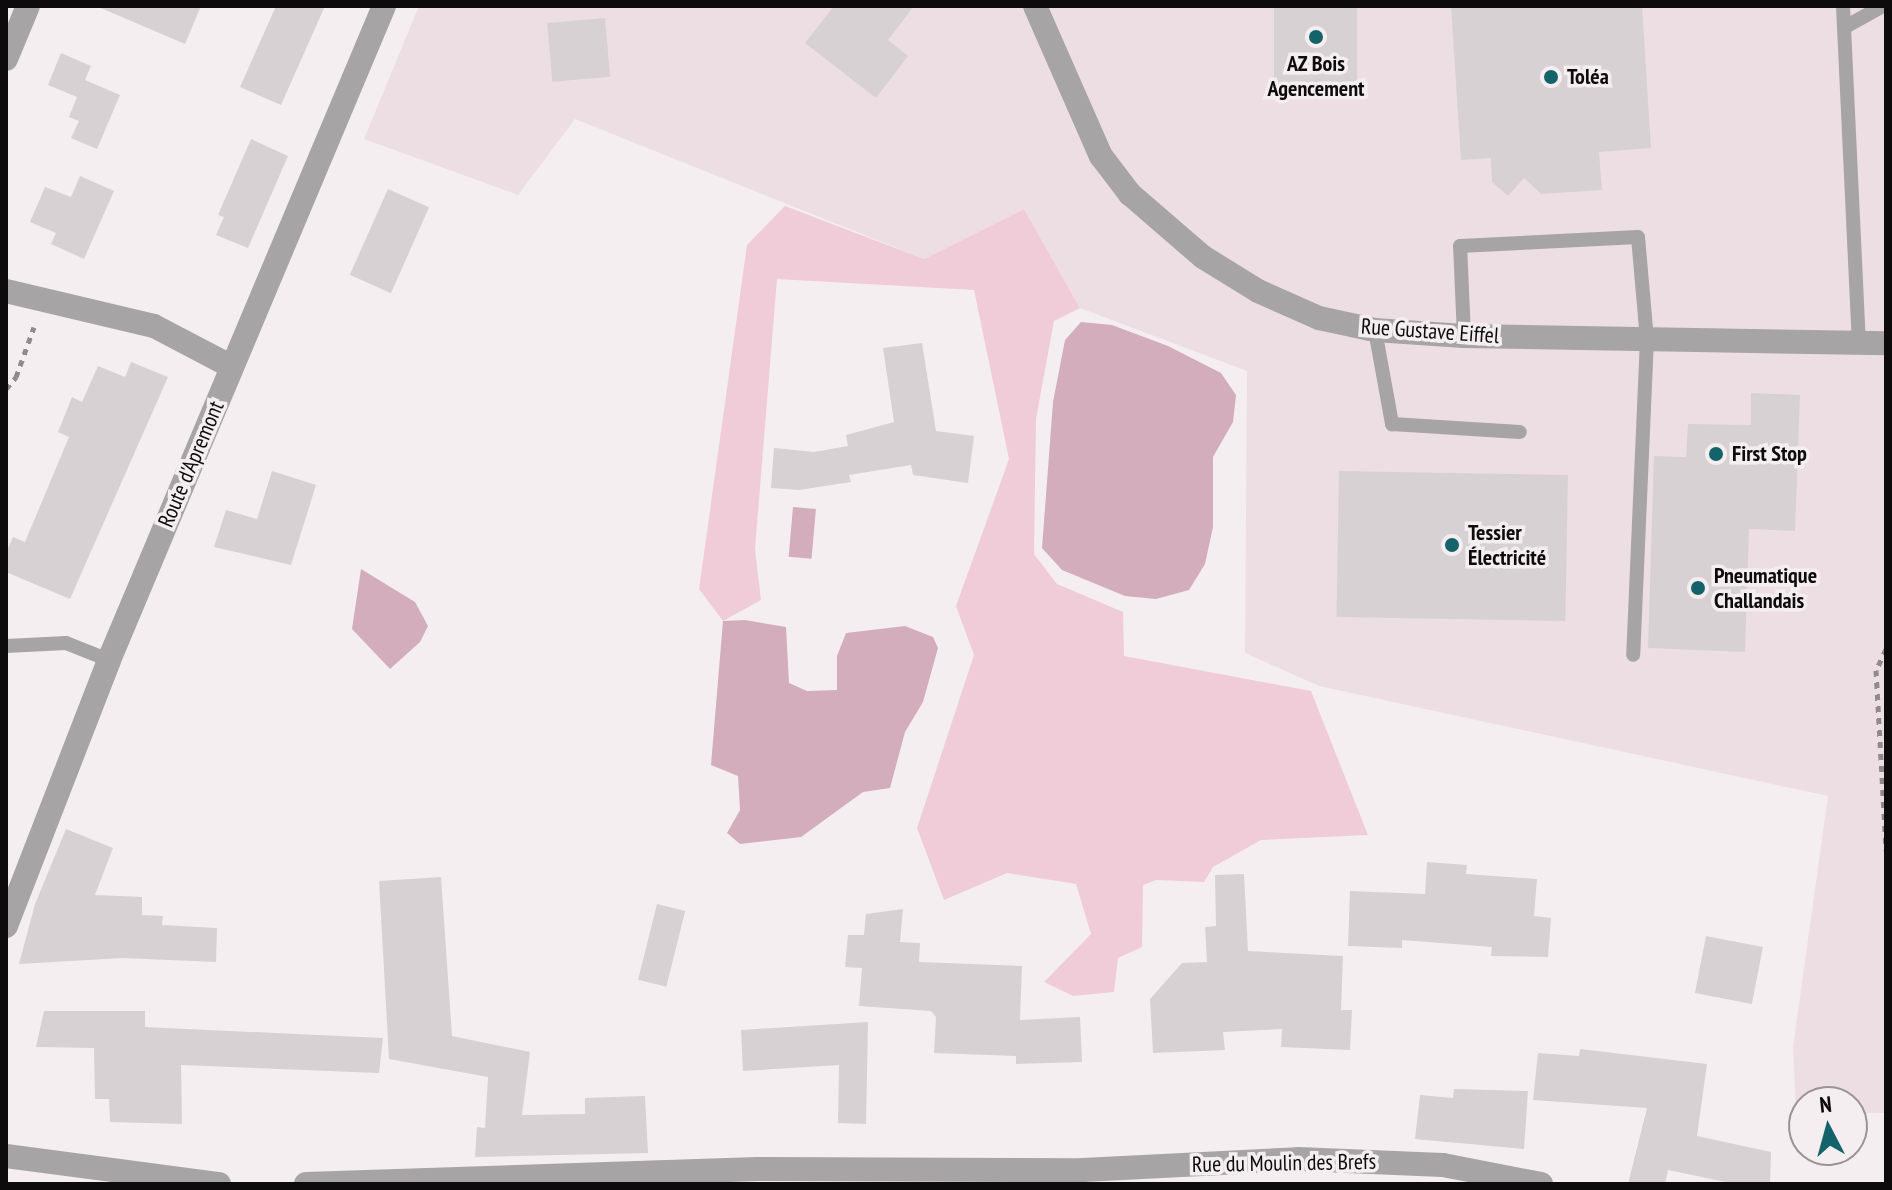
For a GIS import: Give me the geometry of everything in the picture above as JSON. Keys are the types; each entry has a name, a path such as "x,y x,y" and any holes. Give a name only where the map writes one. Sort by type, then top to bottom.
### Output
{"street":[{"path":"6,59 28,6"},
{"name":"Route d'Apremont","path":"6,926 109,660 384,6"},
{"name":"Rue Gustave Eiffel","path":"1035,6 1101,156 1130,194 1203,257 1258,291 1319,318 1375,330 1464,336 1886,343"},
{"path":"6,291 154,326 232,367"},
{"path":"6,1156 209,1184"},
{"name":"Rue du Moulin des Brefs","path":"306,1184 757,1176 1158,1175 1228,1160 1368,1160 1443,1165 1541,1184"}],"lane":[{"path":"1843,6 1859,343"},
{"path":"1845,27 1883,6"},
{"path":"1464,336 1460,246 1638,237 1647,339 1633,655"},
{"path":"1375,330 1392,424 1520,432"},
{"path":"6,646 66,643 109,660"}],"path":[{"path":"6,389 28,351 40,299"},
{"path":"1886,649 1876,670 1886,851"}],"shaded area":[{"path":"419,6 1886,6 1886,1113 1868,1113 1868,1086 1795,1086 1793,1047 1828,796 1319,686 1245,653 1247,371 1080,308 1024,209 924,259 575,119 518,195 364,139"},
{"path":"785,206 924,259 1024,209 1080,308 1054,321 1036,419 1034,554 1057,584 1123,612 1124,656 1311,691 1368,835 1261,840 1213,867 1204,882 1156,880 1143,885 1142,947 1118,958 1114,992 1073,996 1044,982 1091,934 1076,884 1007,873 944,900 917,828 974,655 956,606 1009,459 974,290 777,279 755,549 761,600 723,621 699,589 747,245"},
{"path":"1081,322 1112,325 1168,346 1221,373 1236,395 1233,422 1213,457 1213,527 1205,564 1189,590 1156,599 1125,596 1062,570 1042,548 1053,402 1065,340"},
{"path":"793,507 816,509 812,559 789,557"},
{"path":"361,569 415,602 428,626 420,642 390,669 352,629"},
{"path":"745,620 786,627 789,683 807,691 837,690 837,656 846,633 905,626 933,637 938,648 923,702 905,732 890,788 863,792 801,837 740,844 727,833 740,810 738,776 711,765 723,621"}],"building":[{"path":"96,6 201,6 185,44"},
{"path":"276,6 325,6 281,105 240,87"},
{"path":"834,6 914,6 888,40 908,56 876,98 805,43"},
{"name":"AZ Bois Agencement","path":"1274,6 1357,6 1357,96 1274,96"},
{"name":"Toléa","path":"1451,6 1642,6 1651,148 1599,152 1602,190 1541,194 1524,178 1508,196 1492,182 1491,158 1461,160"},
{"path":"605,18 610,77 552,82 547,23"},
{"path":"61,53 91,66 85,80 120,95 97,149 71,138 79,121 69,117 77,97 48,85"},
{"path":"251,139 288,156 248,248 216,235 224,217 218,215"},
{"path":"80,176 114,191 84,259 51,244 56,233 30,222 45,187 71,197"},
{"path":"388,189 429,207 391,293 350,275"},
{"path":"922,343 936,431 974,436 968,483 913,475 911,465 849,475 851,482 799,490 771,488 774,448 814,452 848,446 846,435 894,422 883,348"},
{"path":"131,362 168,377 70,599 6,572 6,553 13,537 25,542 69,437 58,432 72,397 82,402 98,366 125,377"},
{"name":"Pneumatique Challandais","path":"1751,393 1800,395 1795,531 1749,529 1745,652 1648,648 1654,456 1686,457 1688,424 1751,425"},
{"path":"272,471 316,485 291,565 214,547 226,510 257,519"},
{"name":"Tessier Électricité","path":"1339,471 1568,475 1565,621 1336,617"},
{"path":"66,829 113,848 95,895 142,897 142,915 163,916 162,925 217,928 216,962 122,958 19,964 35,904"},
{"path":"1427,862 1467,865 1466,874 1537,879 1534,916 1551,918 1548,957 1491,956 1492,947 1402,940 1402,948 1348,946 1350,891 1425,894"},
{"path":"1244,874 1248,951 1343,956 1341,1010 1352,1010 1350,1050 1281,1047 1282,1029 1223,1032 1225,1050 1153,1053 1150,999 1182,963 1207,962 1205,927 1216,926 1215,875"},
{"path":"441,877 452,1036 530,1052 522,1115 585,1114 585,1098 645,1096 648,1153 475,1157 477,1127 485,1128 488,1077 389,1059 379,881"},
{"path":"657,904 685,911 666,987 638,980"},
{"path":"903,909 900,942 920,943 919,962 1022,966 1020,1020 1080,1017 1082,1062 1016,1064 1016,1056 934,1053 936,1017 931,1011 859,1006 862,968 845,967 848,935 864,935 866,914"},
{"path":"1706,936 1763,947 1752,1004 1695,993"},
{"path":"44,1011 145,1011 145,1027 383,1038 379,1073 181,1065 182,1124 110,1122 109,1099 95,1099 94,1048 36,1047"},
{"path":"868,1022 866,1124 838,1123 839,1065 743,1071 741,1030"},
{"path":"1580,1049 1707,1064 1697,1136 1771,1152 1770,1184 1735,1184 1668,1170 1665,1184 1628,1184 1647,1108 1533,1100 1538,1053 1579,1056"},
{"path":"1454,1089 1528,1091 1524,1149 1415,1139 1420,1095 1453,1098"}],"place":[{"name":"AZ Bois Agencement","path":"1316,37"},
{"name":"Toléa","path":"1551,77"},
{"name":"First Stop","path":"1716,454"},
{"name":"Tessier Électricité","path":"1452,545"},
{"name":"Pneumatique Challandais","path":"1698,588"}]}
